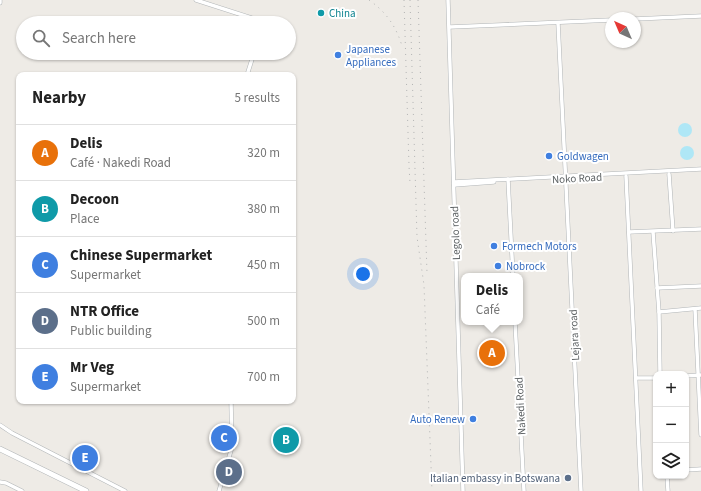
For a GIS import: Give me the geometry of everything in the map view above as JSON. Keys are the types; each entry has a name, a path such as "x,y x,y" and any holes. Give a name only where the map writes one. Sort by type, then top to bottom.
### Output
{"main road":[{"path":"0,449 86,491"},
{"path":"65,480 91,491"}],"street":[{"path":"196,0 245,16"},
{"name":"Legolo road","path":"448,0 463,491"},
{"path":"641,19 701,16"},
{"path":"450,27 605,20"},
{"name":"Lejara road","path":"558,23 581,491"},
{"path":"248,72 252,60"},
{"path":"566,178 701,171"},
{"name":"Noko Road","path":"454,183 669,174 701,171"},
{"path":"669,174 673,231"},
{"path":"626,176 641,491"},
{"path":"508,180 513,273"},
{"path":"629,232 701,230"},
{"path":"653,232 659,312 660,371"},
{"path":"657,288 701,286"},
{"path":"659,312 701,308"},
{"path":"695,309 700,375 701,435"},
{"name":"Nakedi Road","path":"516,325 524,491"},
{"path":"689,376 700,375"},
{"path":"636,378 653,378"},
{"path":"219,491 232,447 231,404"},
{"path":"0,425 12,433 125,491"},
{"path":"689,470 701,469"},
{"path":"667,479 668,491"},
{"path":"0,482 6,483 22,491"}],"water":[{"path":"682,123 688,123 692,127 692,133 688,137 682,137 678,133 678,127"},
{"path":"684,146 690,146 694,150 694,156 690,160 684,160 680,156 680,150"}],"railway":[{"path":"369,0 390,20 397,32 402,46"},
{"path":"404,0 410,183"},
{"path":"410,0 417,237 424,285 432,491"},
{"path":"418,0 427,273"}],"place":[{"name":"China","path":"321,13"},
{"name":"Japanese Appliances","path":"338,55"},
{"name":"Goldwagen","path":"549,156"},
{"name":"Formech Motors","path":"494,246"},
{"name":"Nobrock","path":"498,266"},
{"name":"Delis","path":"492,353"},
{"name":"Auto Renew","path":"473,419"},
{"name":"Chinese Supermarket","path":"224,438"},
{"name":"Decoon","path":"286,440"},
{"name":"Mr Veg","path":"85,458"},
{"name":"NTR Office","path":"229,472"},
{"name":"Italian embassy in Botswana","path":"568,478"}]}
